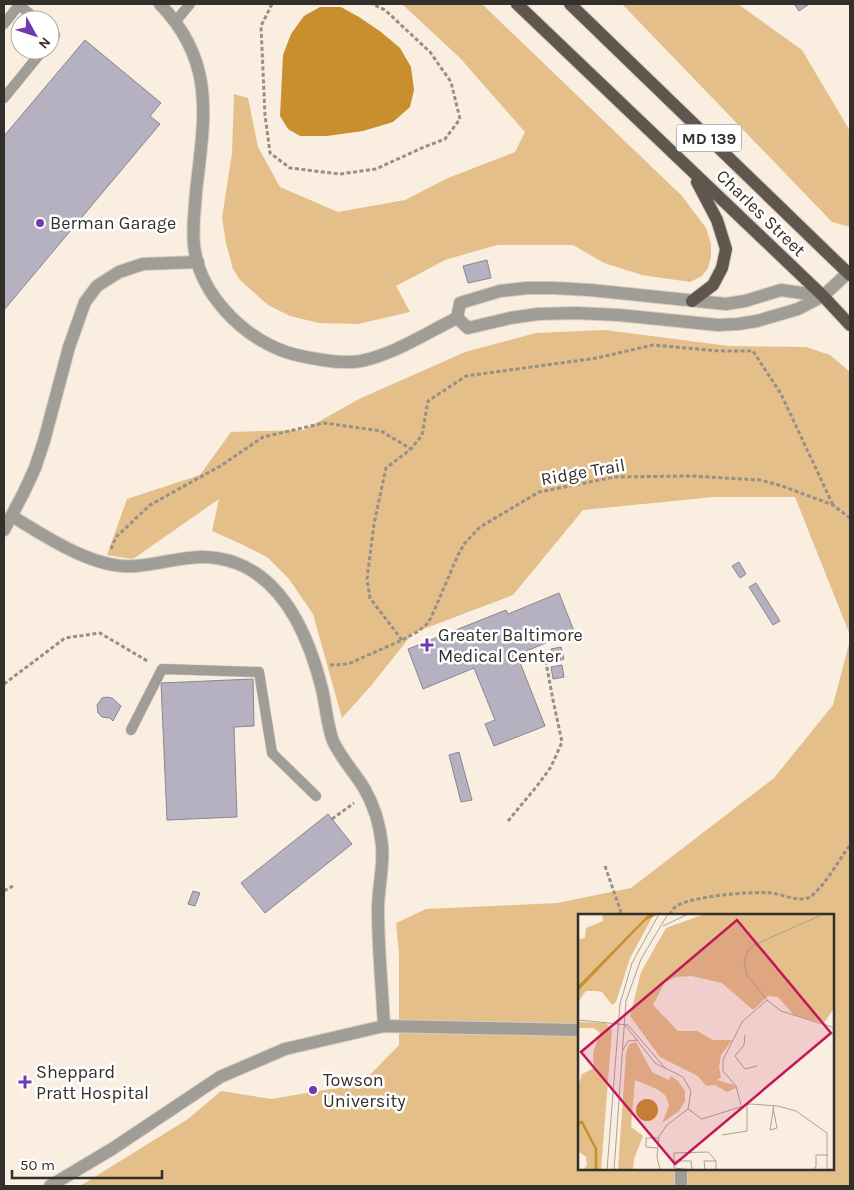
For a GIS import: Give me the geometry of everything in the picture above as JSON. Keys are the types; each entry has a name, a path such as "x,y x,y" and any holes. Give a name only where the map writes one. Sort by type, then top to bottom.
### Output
{"main road":[{"name":"Charles Street","path":"517,4 823,296 850,325"},
{"name":"Charles Street","path":"570,4 850,273"},
{"path":"692,171 718,220 726,249 722,268 713,284 692,301"}],"street":[{"path":"160,4 183,34 198,68 204,110 194,213 194,242 198,262 208,287 222,307 236,321 267,343 306,358 333,362 359,361 380,356 457,318"},
{"path":"4,530 35,468 69,347 85,302 97,286 119,272 143,264 198,262"},
{"path":"457,318 468,328 510,318 538,314 575,313 620,315 718,325 738,324 757,321 798,309 823,296 850,273"},
{"path":"457,318 460,303 500,291 527,288 590,290 726,304 745,301 781,290 823,296"},
{"path":"12,516 68,548 120,566 136,566 194,556 235,562 252,571 271,585 286,604 308,647 321,687 332,738 337,749 364,788 380,832 382,861 378,908 384,1026"},
{"path":"50,1186 112,1149 220,1077 285,1049 384,1026 578,1031"},
{"path":"681,1170 681,1186"}],"lane":[{"path":"4,24 18,4"},
{"path":"175,22 190,4"},
{"path":"4,98 35,60"},
{"path":"131,730 162,669 259,672 272,753 316,796"}],"path":[{"path":"272,4 261,26 265,115 270,152 290,168 340,174 376,169 445,139 460,119 451,82 430,52 385,10 372,4"},
{"path":"402,640 370,598 366,579 374,524 386,468 411,449 422,436 428,401 466,376 597,358 653,345 719,351 753,351 781,394 833,505"},
{"path":"105,562 116,536 150,506 222,465 263,437 324,423 381,431 411,449"},
{"name":"Ridge Trail","path":"329,665 348,664 402,640 426,625 464,544 480,527 539,492 615,477 692,476 760,480 833,505 850,518"},
{"path":"4,684 65,638 100,633 162,669"},
{"path":"508,821 551,767 562,742 545,657"},
{"path":"332,820 356,801"},
{"path":"671,914 674,908 681,904 741,892 769,892 798,900 806,899 820,889 850,845"},
{"path":"605,866 622,914"},
{"path":"4,891 13,886"}],"shaded area":[{"path":"402,4 482,4 682,196 706,228 711,244 711,257 708,268 702,276 690,282 642,275 604,263 573,245 497,245 445,260 396,286 410,312 358,324 319,323 290,316 268,305 240,280 233,269 222,218 232,153 234,94 248,98 258,147 280,187 338,212 405,200 448,178 515,152 525,132 460,58"},
{"path":"622,4 738,4 802,50 850,131 850,227 832,222"},
{"path":"320,7 341,7 381,32 400,48 411,67 414,90 410,107 393,122 363,131 327,136 300,136 288,129 280,116 283,55 291,34 304,16"},
{"path":"605,330 729,346 806,347 830,355 850,372 850,635 795,497 714,497 583,510 513,595 413,633 370,687 342,718 313,614 289,579 267,557 212,531 219,499 133,559 107,555 127,499 200,475 231,432 304,430 359,399 465,352 536,333"},
{"path":"850,640 850,1186 80,1186 188,1119 221,1091 271,1099 361,1084 399,1045 399,954 396,923 426,909 557,903 631,888 774,778 833,705"}],"building":[{"path":"794,4 809,4 799,11"},
{"name":"Berman Garage","path":"85,40 161,103 150,116 160,124 4,310 4,136"},
{"path":"487,260 491,278 468,283 463,266"},
{"path":"739,562 746,574 740,578 732,566"},
{"path":"756,583 780,621 773,625 749,587"},
{"path":"559,593 574,631 517,655 545,726 494,746 485,724 495,720 474,668 423,689 408,649 506,610 508,614"},
{"path":"561,647 564,659 554,662 551,649"},
{"path":"562,665 564,677 553,679 551,667"},
{"path":"253,679 254,726 234,727 237,817 167,820 161,683"},
{"path":"102,698 112,698 121,706 113,721 110,718 102,717 98,713 97,705"},
{"path":"459,752 472,800 461,802 449,755"},
{"path":"328,814 352,844 265,913 241,883"},
{"path":"193,891 200,893 195,906 188,904"}],"place":[{"name":"Berman Garage","path":"40,223"},
{"name":"Greater Baltimore Medical Center","path":"427,645"},
{"name":"Sheppard Pratt Hospital","path":"25,1082"},
{"name":"Towson University","path":"313,1090"}]}
